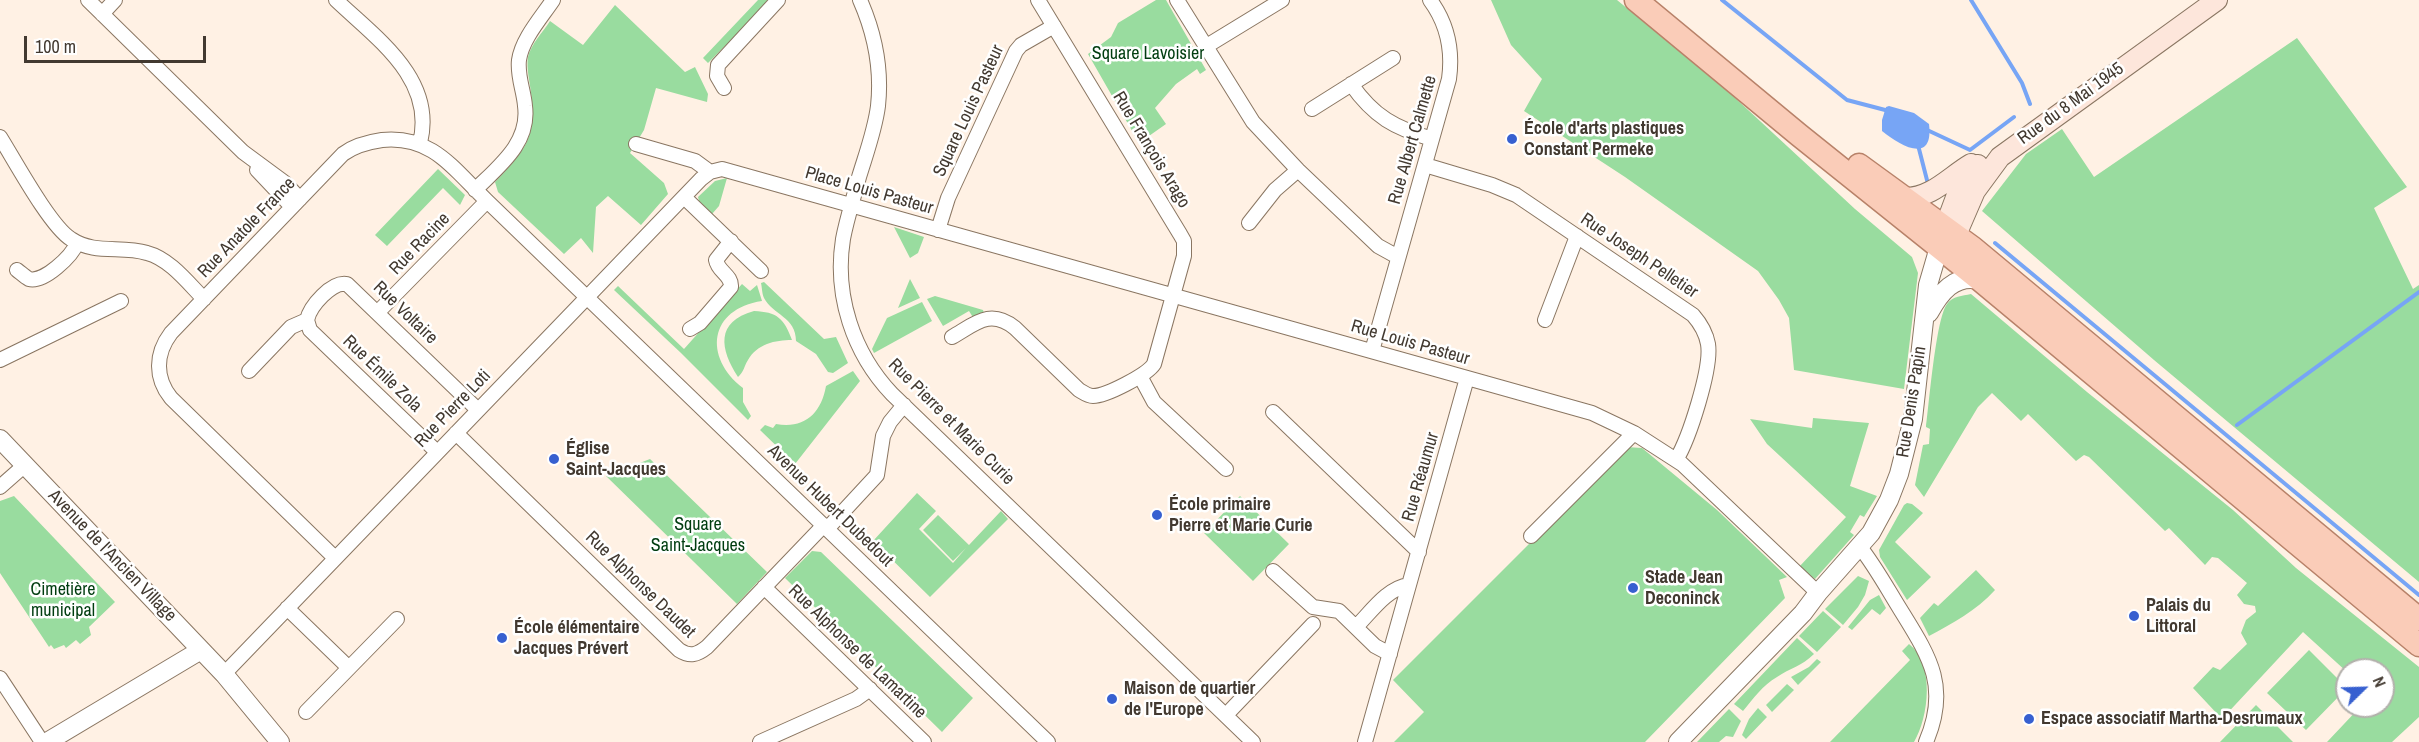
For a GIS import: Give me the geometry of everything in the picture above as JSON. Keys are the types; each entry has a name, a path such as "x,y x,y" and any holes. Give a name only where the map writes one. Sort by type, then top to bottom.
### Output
{"main road":[{"path":"1636,0 1911,224 1947,241 2419,619"},
{"path":"1653,0 1794,117 1905,198 1947,241 1980,280 2419,645"},
{"name":"Rue du 8 Mai 1945","path":"1905,198 1915,198 1931,192 1992,152 2203,0"},
{"name":"Rue du 8 Mai 1945","path":"1947,241 1975,191 2000,157 2217,0"},
{"name":"Rue du 8 Mai 1945","path":"1947,241 1955,200 1966,180 1992,152"}],"street":[{"path":"88,0 243,152 285,183 296,203"},
{"path":"102,14 115,0"},
{"path":"336,0 401,62 412,78 420,97 423,116 420,143 435,152 587,297"},
{"path":"475,190 514,150 522,137 526,114 519,60 524,45 553,0"},
{"path":"724,88 717,76 718,65 778,0"},
{"name":"Rue Pierre et Marie Curie","path":"860,0 874,42 879,89 874,125 852,204 842,255 843,296 847,315 866,361 882,383 904,405 1253,742"},
{"name":"Rue François Arago","path":"1038,0 1181,236 1184,256 1156,361 1152,368 1140,376"},
{"path":"1177,0 1248,116 1298,170 1378,246 1398,257"},
{"path":"1205,46 1282,0"},
{"name":"Rue Albert Calmette","path":"1372,351 1448,85 1451,63 1446,29 1430,0"},
{"name":"Square Louis Pasteur","path":"938,230 951,192 1016,51 1021,45 1054,26"},
{"path":"1312,109 1393,58"},
{"path":"1351,84 1366,105 1388,122 1406,131 1432,139"},
{"path":"0,137 55,224 68,237 77,243 96,249 131,250 154,255 174,269 204,298"},
{"name":"Rue Anatole France","path":"335,558 175,402 162,383 158,366 165,343 204,298 334,163 352,148 370,142 391,140 420,143"},
{"path":"636,144 699,162 710,172"},
{"name":"Rue Joseph Pelletier","path":"1425,165 1492,185 1516,195 1689,311 1705,334 1709,350 1707,369 1685,444 1676,460"},
{"name":"Place Louis Pasteur","path":"710,172 727,169 938,230"},
{"path":"1249,223 1275,190 1298,170"},
{"name":"Rue Pierre Loti","path":"224,674 710,172"},
{"path":"684,197 761,271"},
{"name":"Rue Racine","path":"378,312 487,201"},
{"path":"1911,224 1923,244 1930,275"},
{"name":"Rue Louis Pasteur","path":"938,230 1592,413 1634,433 1676,460 1818,593"},
{"path":"1545,320 1577,236"},
{"path":"690,329 700,322 731,287 730,280 718,268 716,260 730,241"},
{"name":"Rue Denis Papin","path":"1678,742 1799,617 1860,547 1876,525 1889,500 1905,456 1913,419 1930,275 1947,241"},
{"name":"Rue Denis Papin","path":"1925,323 1947,241"},
{"path":"17,270 31,279 41,276 68,259 77,243"},
{"name":"Rue Denis Papin","path":"1925,323 1945,288 1964,279 1980,280"},
{"name":"Rue Voltaire","path":"307,320 311,310 332,287 340,283 350,285 478,410"},
{"name":"Avenue Hubert Dubedout","path":"587,297 1048,742"},
{"path":"0,360 121,301"},
{"path":"952,337 986,319 1004,320 1076,388 1092,396 1104,394 1140,376 1154,402 1226,469"},
{"path":"249,372 291,327 307,320"},
{"name":"Rue Émile Zola","path":"307,320 310,330 437,452"},
{"name":"Rue Réaumur","path":"1365,742 1467,378"},
{"name":"Rue Alphonse Daudet","path":"456,433 679,650 687,655 695,655 707,647 877,475 883,436 890,422 904,405"},
{"path":"1273,412 1419,552"},
{"path":"1531,537 1634,433"},
{"name":"Avenue de l'Ancien Village","path":"0,439 224,674 280,742"},
{"path":"0,487 25,465"},
{"path":"1860,547 1916,634 1933,666 1937,684 1937,704 1926,742"},
{"path":"1273,571 1313,607 1339,611 1375,646 1390,654"},
{"path":"1356,627 1390,592 1398,587 1409,585"},
{"name":"Rue Alphonse de Lamartine","path":"764,587 924,742"},
{"name":"Rue Denis Papin","path":"1665,742 1792,610 1818,593"},
{"path":"286,608 349,668"},
{"path":"306,712 397,619"},
{"path":"1226,716 1313,624"},
{"path":"0,678 44,742 201,650"},
{"path":"760,742 856,699 870,690"}],"green space":[{"path":"758,0 771,0 708,63 703,58"},
{"name":"Square Lavoisier","path":"1156,0 1166,0 1206,70 1200,74 1197,69 1176,84 1155,108 1166,124 1139,143 1088,54 1111,37 1118,23"},
{"path":"1491,0 1617,0 1733,96 1855,209 1912,257 1918,273 1904,389 1794,370 1789,318 1758,271 1625,177 1524,111 1542,79 1511,45"},
{"path":"615,5 685,72 695,67 708,94 707,102 656,88 644,130 630,153 664,183 668,194 641,225 608,196 596,207 593,253 581,238 564,254 498,192 495,182 521,153 530,133 533,108 528,61 538,38 550,21 583,45"},
{"path":"2297,38 2407,187 2374,208 2413,289 2419,285 2419,582 2154,360 1982,211 2026,154 2062,129 2094,177"},
{"path":"438,169 465,195 460,205 443,188 387,246 375,235"},
{"path":"727,178 719,206 712,214 698,197 715,181"},
{"path":"894,227 924,237 918,253 910,258"},
{"path":"910,279 920,298 898,308"},
{"path":"764,282 824,339 836,337 848,363 833,373 828,372 816,354 796,341 795,333 788,321 768,304 762,293 761,283"},
{"path":"742,284 750,291 757,285 762,301 744,306 731,314 722,324 717,349 730,376 743,388 743,402 751,416 748,420 614,290 618,286 684,349"},
{"path":"1971,294 2087,392 2233,510 2296,568 2419,667 2419,717 2392,742 2327,742 2350,718 2395,718 2395,658 2335,658 2335,661 2303,632 2222,719 2193,688 2213,667 2220,670 2247,644 2241,633 2246,620 2256,612 2255,606 2244,604 2237,595 2247,583 2218,558 2212,557 2205,565 2169,528 2165,531 2089,457 2084,455 2076,461 2028,414 2021,421 1992,393 1978,407 1924,497 1915,485 1923,445 1929,444 1930,429 1926,427 1940,326 1947,304 1958,297"},
{"path":"935,296 983,310 984,313 974,319 969,311 943,326 927,299"},
{"path":"922,302 932,321 874,353 872,349 887,318"},
{"path":"754,311 769,313 783,321 792,340 773,342 756,350 738,377 727,356 725,338 727,329 741,316"},
{"path":"853,371 860,381 795,464 760,430 765,425 773,428 776,424 803,422 815,412 824,396 826,386"},
{"path":"1813,418 1869,423 1850,486 1877,496 1864,517 1860,515 1850,532 1854,535 1815,579 1799,567 1846,517 1767,444 1750,419 1812,428"},
{"name":"Stade Jean Deconinck","path":"1626,447 1642,448 1717,510 1787,577 1779,580 1785,598 1645,742 1394,742 1424,712 1393,680"},
{"name":"Square Saint-Jacques","path":"650,459 767,572 737,604 606,476"},
{"path":"917,493 936,511 919,529 953,563 966,548 953,561 923,530 938,515 969,545 1001,511 1008,519 930,597 873,541"},
{"name":"Cimetière municipal","path":"14,496 115,602 89,627 91,635 80,644 76,640 66,648 64,645 54,649 51,645 49,647 0,573 0,501"},
{"path":"1240,496 1289,544 1253,581 1204,533"},
{"path":"1907,503 1912,504 1923,513 1895,542 1931,577 1907,600 1880,557 1879,550"},
{"path":"812,551 821,552 973,698 942,732 785,578"},
{"path":"1976,570 1995,590 1972,610 1929,636 1920,618 1934,603 1938,606"},
{"path":"1858,576 1869,581 1865,595 1843,625 1825,609"},
{"path":"1879,595 1886,608 1880,615 1872,609 1852,630 1848,627 1870,600"},
{"path":"1823,611 1841,627 1817,652 1799,636"},
{"path":"1797,638 1814,654 1767,684 1743,711 1734,704"},
{"path":"1909,644 1923,664 1927,691 1923,719 1914,742 1830,742 1910,660 1902,651"},
{"path":"2309,650 2335,676 2335,700 2306,730 2267,693"},
{"path":"1817,659 1821,662 1798,685 1791,677 1809,667"},
{"path":"1787,684 1794,690 1772,712 1766,705"},
{"path":"2256,705 2293,742 2220,742"},
{"path":"1758,708 1767,717 1746,739 1742,735 1749,719"},
{"path":"1729,709 1741,721 1733,737 1726,736 1719,742 1697,742"}],"water":[{"path":"1886,107 1914,113 1929,124 1929,137 1926,145 1914,149 1897,142 1882,131 1882,120"}],"waterway":[{"path":"1722,0 1847,100 1889,111"},
{"path":"1971,0 2022,83 2030,104"},
{"path":"1925,129 1970,150 2014,117"},
{"path":"1918,145 1928,184"},
{"path":"1995,243 2419,595"},
{"path":"2237,425 2419,292"}],"place":[{"name":"École d'arts plastiques Constant Permeke","path":"1512,139"},
{"name":"Église Saint-Jacques","path":"554,459"},
{"name":"École primaire Pierre et Marie Curie","path":"1157,515"},
{"name":"Stade Jean Deconinck","path":"1633,588"},
{"name":"Palais du Littoral","path":"2134,616"},
{"name":"École élémentaire Jacques Prévert","path":"502,638"},
{"name":"Maison de quartier de l'Europe","path":"1112,699"},
{"name":"Espace associatif Martha-Desrumaux","path":"2029,719"}]}
